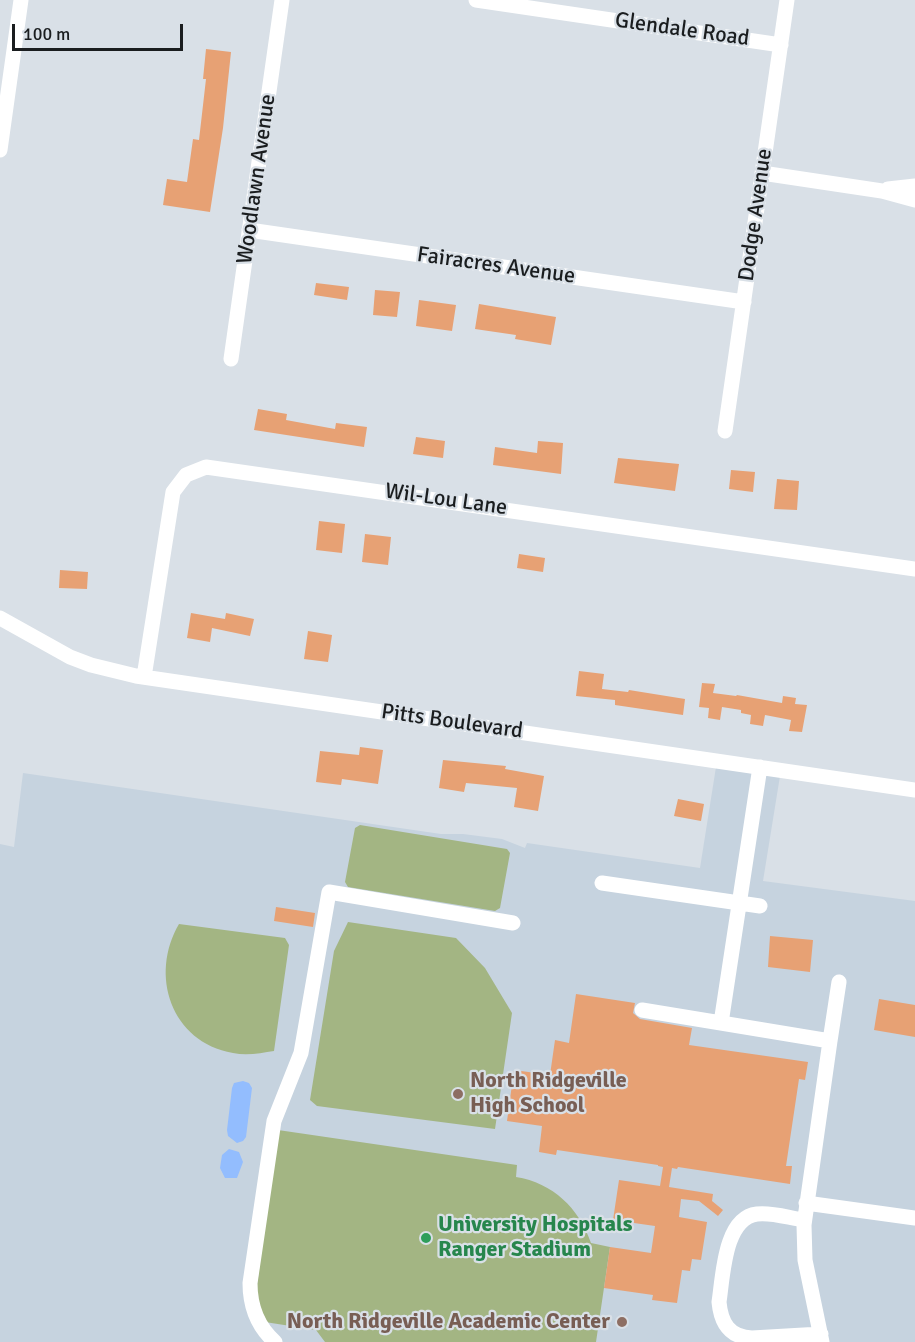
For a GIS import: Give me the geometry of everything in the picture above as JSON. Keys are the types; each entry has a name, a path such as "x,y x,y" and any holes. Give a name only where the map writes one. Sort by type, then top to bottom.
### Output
{"street":[{"path":"0,150 21,0"},
{"name":"Woodlawn Avenue","path":"231,359 282,0"},
{"name":"Glendale Road","path":"476,0 781,45"},
{"name":"Dodge Avenue","path":"725,431 787,0"},
{"path":"762,173 882,191 915,200"},
{"path":"873,190 915,186"},
{"name":"Fairacres Avenue","path":"249,230 744,302"},
{"name":"Wil-Lou Lane","path":"144,677 173,492 186,475 206,467 915,569"},
{"name":"Pitts Boulevard","path":"0,618 70,657 113,671 144,677 915,790"},
{"path":"721,1023 760,767"},
{"path":"602,884 760,906"},
{"path":"275,1342 257,1320 252,1306 250,1283 274,1121 301,1053 329,892 513,923"},
{"path":"804,1220 757,1214 738,1223 730,1240 719,1302 721,1317 732,1333 752,1338 821,1338 805,1260 804,1220 839,982"},
{"path":"642,1010 830,1041"},
{"path":"806,1203 915,1218"}],"shaded area":[{"name":"North Ridgeville High School","path":"716,767 780,776 763,881 915,901 915,1342 0,1342 0,844 14,847 23,773 441,834 502,839 525,848 527,843 700,868"}],"green space":[{"path":"360,825 507,849 510,853 500,908 495,911 348,887 345,882 355,828"},
{"path":"348,922 456,938 485,968 512,1013 495,1129 317,1106 310,1100 334,951"},
{"path":"179,924 285,938 289,945 274,1051 254,1054 233,1053 212,1046 194,1035 181,1021 172,1004 167,984 166,964 170,944"},
{"name":"University Hospitals Ranger Stadium","path":"278,1130 517,1165 516,1177 553,1191 572,1208 586,1230 591,1243 610,1247 596,1342 325,1342 316,1330 265,1322 256,1292"}],"water":[{"path":"243,1081 249,1083 252,1088 246,1137 237,1143 228,1136 227,1130 232,1088 234,1083"},
{"path":"229,1149 239,1152 243,1162 237,1178 225,1178 220,1168 222,1155"}],"building":[{"path":"206,49 231,52 223,128 210,212 163,205 167,179 187,182 193,139 199,140 206,79 203,79"},
{"path":"316,283 349,287 347,300 314,295"},
{"path":"375,290 400,292 397,317 373,315"},
{"path":"419,300 456,305 452,331 416,326"},
{"path":"479,304 556,317 551,345 515,339 516,335 475,329"},
{"path":"258,409 287,414 286,420 335,429 336,423 367,427 364,447 254,430"},
{"path":"416,437 445,441 443,458 413,454"},
{"path":"538,441 563,443 561,474 493,465 495,447 537,453"},
{"path":"618,458 679,464 675,491 614,483"},
{"path":"731,470 755,472 753,492 729,489"},
{"path":"777,479 799,481 797,510 774,509"},
{"path":"319,521 345,524 342,553 316,550"},
{"path":"365,534 391,537 388,565 362,562"},
{"path":"519,554 545,558 543,572 517,568"},
{"path":"60,570 88,572 87,589 59,588"},
{"path":"191,613 225,619 226,613 254,619 250,636 212,628 210,642 187,638"},
{"path":"308,631 332,635 328,662 304,659"},
{"path":"579,671 604,674 602,689 628,692 629,690 685,699 683,715 615,705 615,700 576,696"},
{"path":"702,683 715,684 713,693 782,703 783,696 796,698 795,704 807,705 802,732 789,731 791,720 765,715 763,726 750,724 751,715 741,713 741,710 722,707 720,720 708,718 709,708 699,707"},
{"path":"360,747 383,750 378,784 342,779 341,785 316,782 320,751 359,755"},
{"path":"443,760 506,766 505,769 544,776 538,811 514,807 517,788 466,783 464,792 439,788"},
{"path":"678,799 704,804 701,821 674,816"},
{"path":"276,907 315,913 313,927 274,921"},
{"path":"770,936 813,940 810,972 768,967"},
{"path":"576,994 635,1003 633,1013 640,1019 692,1028 689,1045 808,1062 805,1080 799,1079 786,1166 792,1166 790,1184 672,1168 669,1187 713,1194 712,1201 723,1210 718,1216 699,1201 681,1199 679,1217 707,1222 701,1260 692,1259 690,1271 682,1270 677,1303 652,1300 653,1295 604,1288 610,1247 651,1253 655,1226 613,1220 619,1180 660,1186 663,1167 557,1150 556,1155 539,1152 542,1126 507,1121 514,1070 550,1075 555,1040 569,1043"},
{"path":"879,999 915,1005 915,1037 874,1030"}],"place":[{"name":"North Ridgeville High School","path":"458,1094"},
{"name":"University Hospitals Ranger Stadium","path":"426,1238"},
{"name":"North Ridgeville Academic Center","path":"622,1322"}]}
